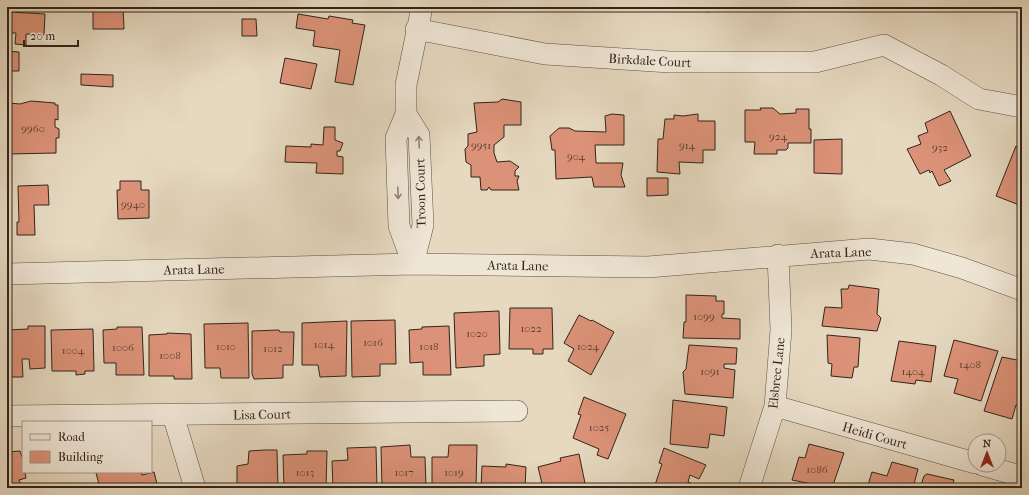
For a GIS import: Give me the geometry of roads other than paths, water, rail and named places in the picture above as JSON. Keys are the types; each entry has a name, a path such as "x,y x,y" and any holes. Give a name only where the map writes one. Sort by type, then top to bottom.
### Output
{"street":[{"name":"Troon Court","path":"413,264 399,226 396,138 406,114 406,85 416,29 422,7"},
{"name":"Birkdale Court","path":"416,29 545,54 670,62 815,62 884,45 941,75 979,99 1022,107"},
{"name":"Arata Lane","path":"7,274 413,264 648,267 778,255 869,249 913,254 962,268 1022,290"},
{"name":"Elsbree Lane","path":"748,488 775,406 781,330 778,255"},
{"name":"Heidi Court","path":"775,406 967,461"},
{"name":"Lisa Court","path":"7,416 517,411"},
{"path":"173,415 195,488"},
{"path":"1007,472 1020,476"}]}
